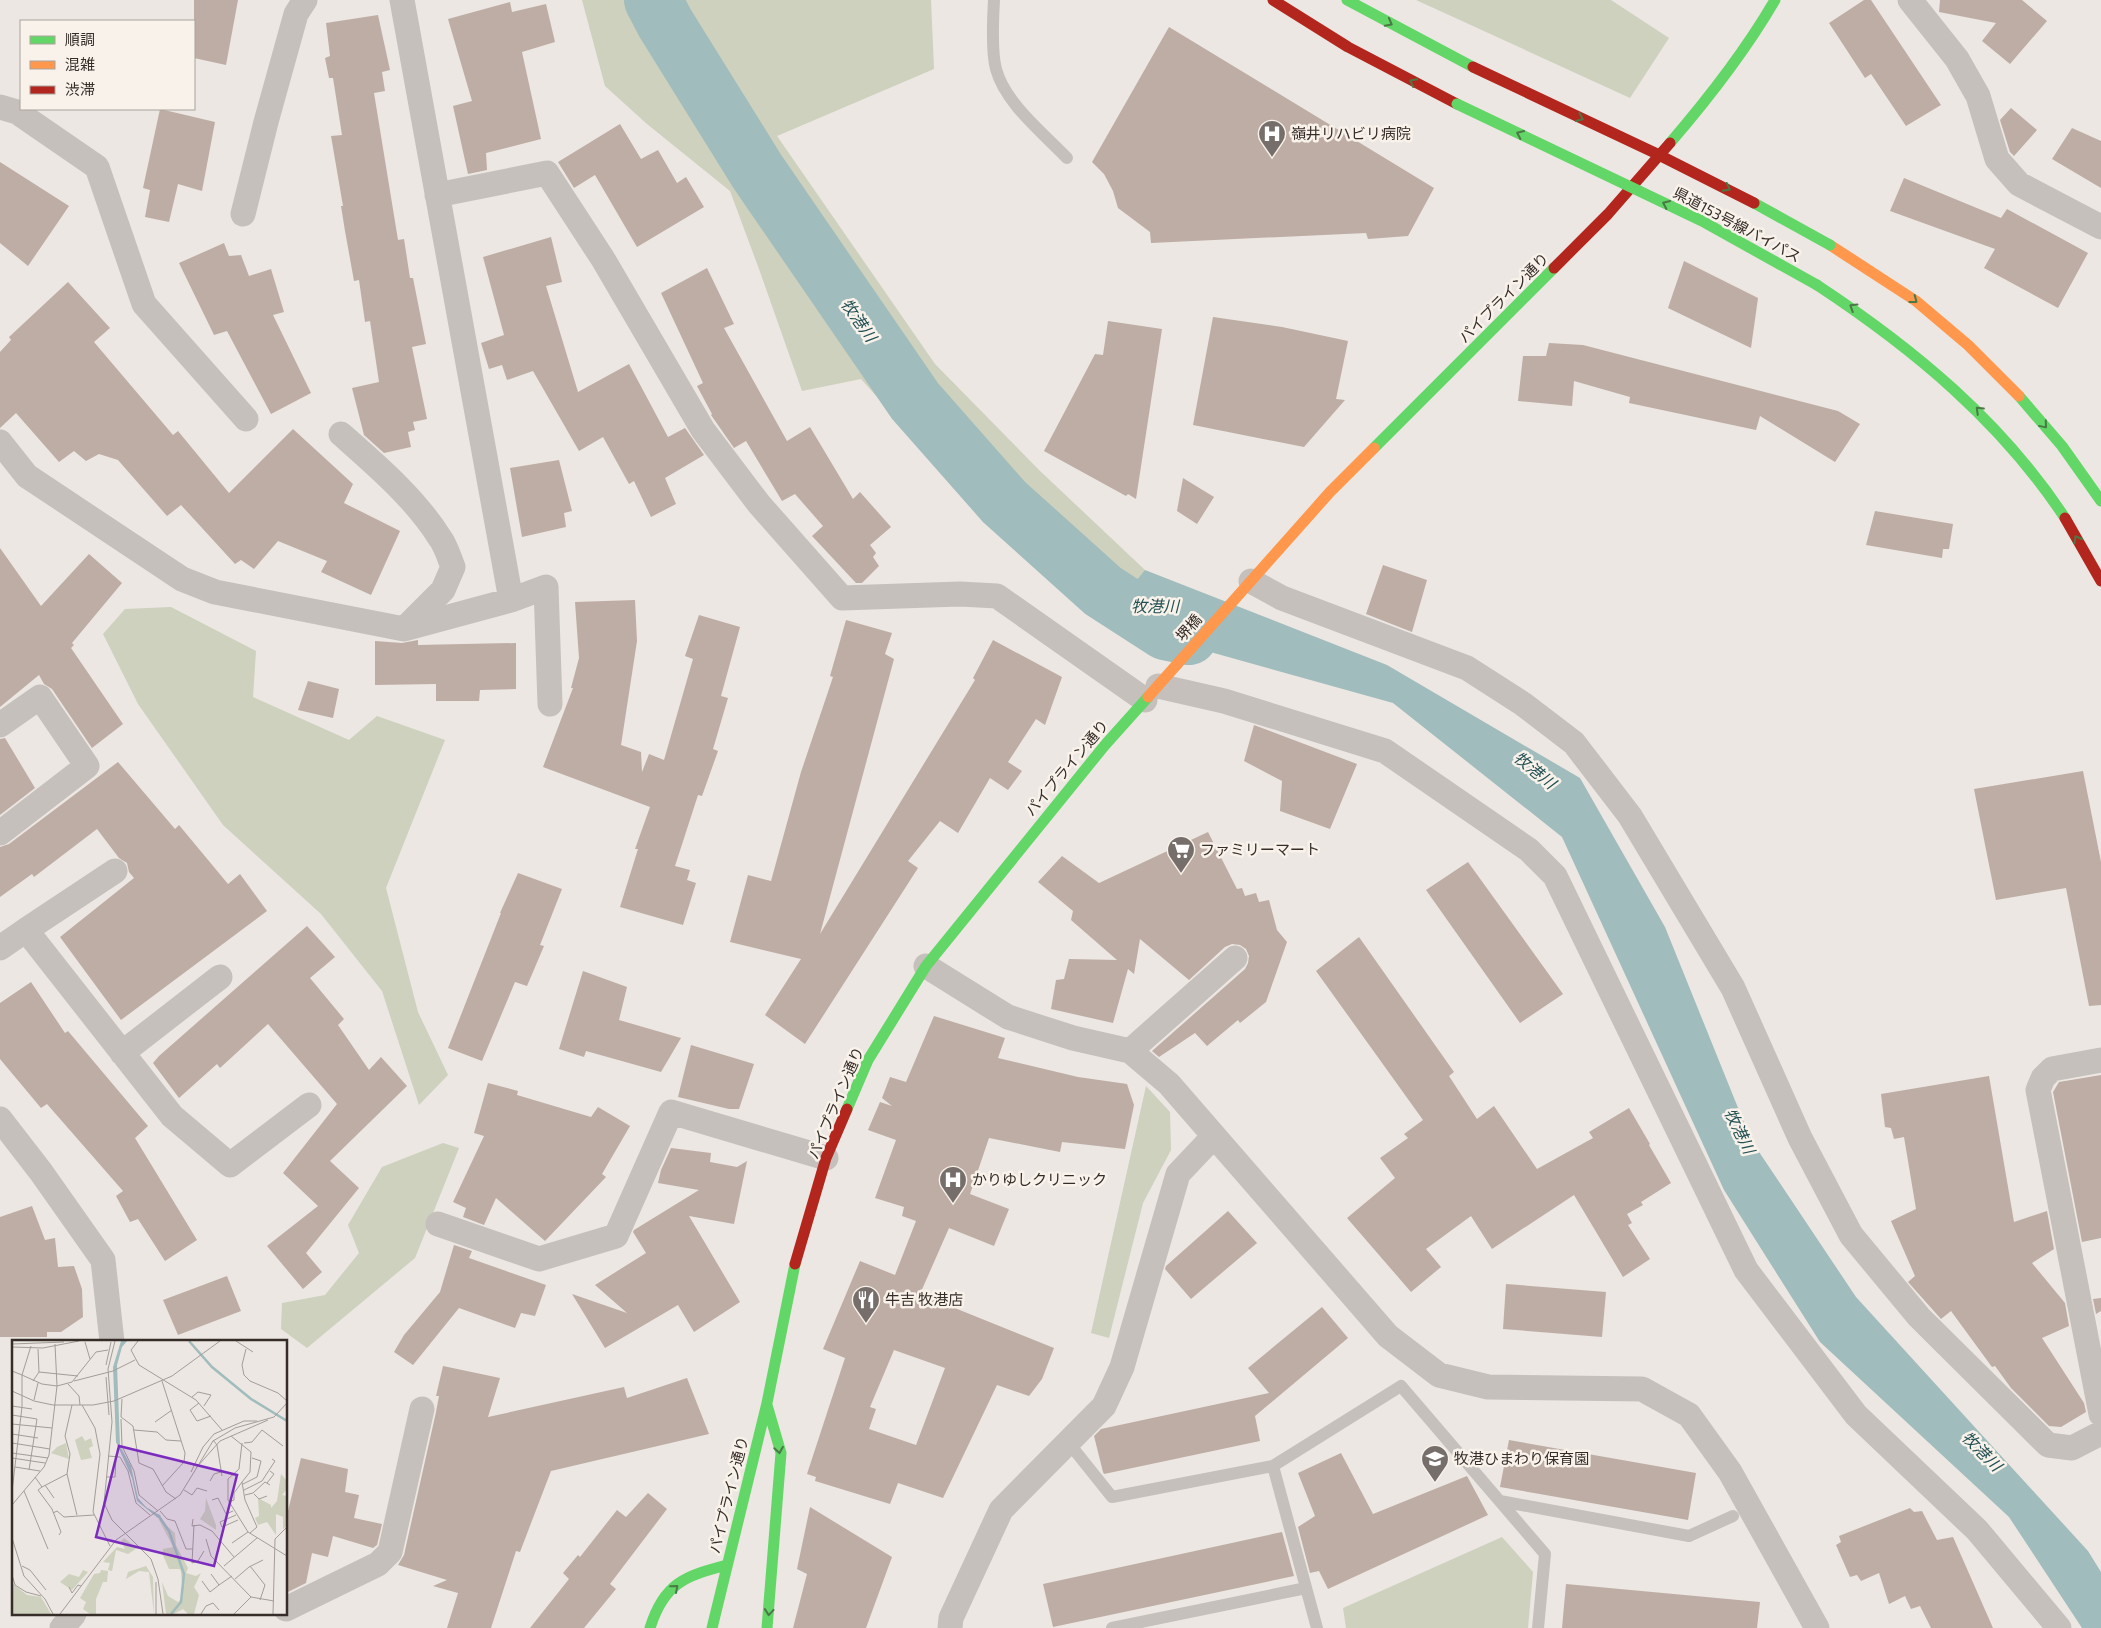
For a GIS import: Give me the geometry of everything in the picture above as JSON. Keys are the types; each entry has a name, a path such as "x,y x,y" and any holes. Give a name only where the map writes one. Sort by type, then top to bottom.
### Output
{"main road":[{"name":"県道153号線バイパス","path":"1273,0 1348,47 1457,104 1702,221 1817,285 1860,312 1907,346 1986,417 2015,450 2057,505 2101,581"},
{"name":"県道153号線バイパス","path":"1347,0 1473,67 1716,182 1774,212 1830,245 1915,300 1978,355 2019,396 2060,444 2101,501"},
{"name":"パイプライン通り","path":"1234,599 1330,492 1608,214 1689,121 1762,22 1775,0"},
{"name":"堺橋","path":"1156,688 1234,599"},
{"name":"パイプライン通り","path":"712,1628 767,1403 796,1261 826,1158 868,1060 926,966 1056,804 1156,688"},
{"path":"767,1403 780,1453 767,1628"},
{"path":"650,1628 653,1616 665,1597 676,1587 691,1575 727,1565"}],"street":[{"path":"243,214 296,14 305,0"},
{"path":"402,0 510,600"},
{"path":"1910,0 1957,59 1978,96 1997,159 2019,184 2101,226"},
{"path":"0,107 17,112 97,167 144,304 246,419"},
{"path":"437,195 546,173 608,266 703,430 759,504 842,598 960,594 997,596 1156,688 1224,701 1385,751 1529,850 1555,876 1746,1270 1856,1415 1977,1530 2059,1628"},
{"path":"341,434 416,506 441,539 453,567 443,590 404,629"},
{"path":"0,442 27,476 182,579 215,592 404,629 510,600 546,587 550,704"},
{"path":"1251,581 1282,598 1467,668 1523,704 1574,743 1630,816 1733,988 1800,1138 1851,1234 1919,1317 2048,1445 2072,1448 2101,1433"},
{"path":"0,725 40,697 87,766 0,833"},
{"path":"0,948 114,871"},
{"path":"26,930 172,1116 230,1165 309,1105"},
{"path":"1130,1051 1235,958"},
{"path":"926,966 1008,1017 1073,1038 1130,1051 1169,1084 1388,1336 1439,1375 1488,1388 1642,1389 1689,1414 1730,1472 1817,1628"},
{"path":"122,1053 220,977"},
{"path":"2101,1060 2052,1069 2043,1078 2038,1090 2101,1414"},
{"path":"438,1224 539,1259 616,1236 671,1112 826,1158"},
{"path":"0,1119 9,1147 103,1260 112,1340"},
{"path":"950,1628 951,1618 1001,1510 1104,1406 1122,1367 1178,1174 1214,1136"},
{"path":"288,1608 378,1564 390,1552 422,1409"},
{"path":"62,1628 72,1616"},
{"path":"281,1616 286,1628"}],"lane":[{"path":"994,0 993,22 996,69 1011,100 1067,158"},
{"path":"1068,1442 1112,1497 1273,1466 1401,1386 1545,1554 1538,1628"},
{"path":"1273,1466 1317,1628"},
{"path":"1500,1501 1689,1536 1734,1516"},
{"path":"1112,1628 1306,1588"}],"green space":[{"path":"582,0 931,0 934,69 777,136 935,364 1039,470 1145,570 1141,583 1063,538 970,440 937,464 861,379 802,391 730,191 647,124 605,86"},
{"path":"1416,0 1611,0 1669,38 1630,98"},
{"path":"171,607 256,651 253,697 349,740 377,716 445,740 386,888 418,1012 448,1075 419,1105 382,991 321,914 223,825 138,704 103,634 125,609"},
{"path":"1146,1086 1170,1112 1171,1150 1143,1203 1109,1338 1091,1333"},
{"path":"443,1143 459,1148 415,1258 307,1348 281,1329 282,1303 325,1295 359,1253 348,1225 382,1167"},
{"path":"1502,1537 1533,1572 1528,1628 1346,1628 1343,1608"}],"water":[{"name":"牧港川","path":"1145,570 1387,665 1580,778 1665,927 1751,1140 1856,1297 2088,1551 2101,1572 2101,1628 2082,1628 2009,1517 1820,1342 1724,1190 1562,837 1393,703 1103,622"}],"building":[{"path":"194,0 238,0 226,65 195,58"},
{"path":"1864,0 1871,0 1941,105 1906,126 1871,74 1865,78 1829,23"},
{"path":"1940,0 2022,0 2047,21 2010,64 1982,41 1996,23 1939,12"},
{"path":"510,2 512,12 546,4 555,42 522,52 541,139 486,153 487,170 468,174 453,106 472,101 448,19"},
{"path":"378,15 390,70 382,72 385,91 374,93 398,240 404,239 410,278 413,278 426,344 412,347 427,419 413,422 415,430 408,432 411,447 384,453 364,435 352,388 379,382 370,321 365,322 359,280 354,281 345,231 341,206 343,206 331,136 342,135 333,78 329,78 325,58 330,56 326,23"},
{"path":"1169,27 1434,188 1408,236 1368,239 1366,233 1151,243 1150,232 1118,208 1113,191 1104,174 1092,162"},
{"path":"2011,108 2037,130 2014,156 2010,152 2000,120"},
{"path":"160,110 215,122 202,191 178,184 169,222 145,217 150,190 143,188"},
{"path":"620,124 641,159 658,150 677,183 686,177 704,207 637,247 595,175 574,188 558,162"},
{"path":"2072,128 2101,141 2101,188 2052,159"},
{"path":"0,162 69,206 28,266 0,243"},
{"path":"1904,178 2001,218 2007,209 2088,253 2058,308 1984,268 1995,249 1890,211"},
{"path":"551,237 562,282 546,286 578,392 629,364 668,437 685,428 704,455 665,478 676,504 651,517 634,481 629,484 603,437 579,451 533,371 507,380 502,365 489,369 481,343 504,335 483,257"},
{"path":"224,243 229,256 241,255 249,276 271,269 284,312 273,315 311,393 271,414 227,331 214,335 179,263"},
{"path":"1684,261 1758,298 1751,348 1668,308"},
{"path":"707,268 734,324 724,328 787,441 810,427 853,499 860,492 891,527 870,545 876,553 873,557 879,566 862,583 856,583 812,536 823,526 795,494 782,501 746,441 734,448 711,415 697,386 703,383 661,293"},
{"path":"68,282 110,328 94,342 173,435 178,431 229,493 293,429 353,484 344,503 400,531 371,595 321,572 327,561 278,541 254,569 241,560 235,564 181,505 167,516 118,460 99,454 86,461 74,451 59,462 16,413 0,428 0,352 11,340 9,337"},
{"path":"1213,317 1282,327 1348,341 1336,399 1345,400 1304,447 1193,425"},
{"path":"1108,321 1162,329 1136,499 1128,494 1126,496 1044,451 1095,354 1103,355"},
{"path":"1549,343 1583,345 1838,411 1860,424 1835,462 1760,416 1756,430 1629,403 1630,397 1574,381 1572,406 1518,401 1523,356 1546,356"},
{"path":"559,460 572,511 564,513 566,527 522,537 510,468"},
{"path":"1183,478 1214,497 1197,524 1177,511"},
{"path":"1875,511 1953,524 1949,549 1943,549 1942,558 1866,545"},
{"path":"0,548 41,606 89,554 122,583 72,643 74,645 71,648 123,724 92,748 52,689 44,684 39,675 0,707"},
{"path":"1383,565 1427,580 1412,632 1366,614"},
{"path":"635,600 637,641 621,745 641,752 642,772 649,754 664,760 693,659 685,656 699,615 740,627 721,696 728,698 713,749 718,751 702,796 698,795 675,866 690,870 687,880 696,883 683,925 620,907 638,849 635,849 650,807 543,767 573,688 571,688 579,658 575,602"},
{"path":"846,620 892,633 885,654 894,659 820,934 975,680 973,678 993,640 1062,677 1045,725 1036,719 1008,762 1022,771 1008,790 990,778 958,833 940,821 908,861 918,868 805,1044 765,1015 801,959 730,942 748,875 771,881 801,772 833,677 830,676"},
{"path":"418,640 418,645 516,643 516,689 480,690 479,701 436,701 436,684 375,685 375,641 402,643"},
{"path":"308,681 339,689 333,718 298,710"},
{"path":"1254,725 1357,764 1330,829 1280,811 1282,781 1244,761"},
{"path":"5,738 35,788 0,815 0,739"},
{"path":"118,762 175,829 179,825 228,884 240,874 267,911 121,1020 60,937 134,878 129,872 127,863 119,858 97,829 34,877 32,874 0,897 0,847 9,844"},
{"path":"2083,771 2101,862 2101,1005 2089,1006 2066,888 1996,900 1974,789"},
{"path":"1208,832 1237,889 1242,888 1245,896 1256,893 1259,902 1269,900 1277,930 1287,942 1266,1002 1240,1023 1238,1020 1207,1046 1195,1033 1159,1057 1152,1051 1245,969 1249,956 1246,949 1240,945 1232,944 1225,947 1189,980 1140,939 1134,974 1128,969 1113,1023 1051,1009 1056,980 1064,979 1069,959 1117,960 1071,920 1073,911 1038,882 1062,856 1099,883"},
{"path":"1468,862 1563,994 1520,1023 1426,890"},
{"path":"518,873 562,889 540,945 544,946 527,986 515,982 482,1061 448,1048 500,913"},
{"path":"307,926 335,957 310,978 344,1019 338,1025 369,1070 381,1057 407,1086 330,1161 359,1188 306,1253 322,1272 303,1289 267,1246 318,1206 283,1173 337,1104 268,1024 220,1068 217,1064 179,1098 153,1063"},
{"path":"1359,937 1454,1072 1449,1076 1477,1119 1494,1106 1537,1169 1593,1138 1589,1132 1629,1108 1671,1183 1641,1202 1643,1205 1627,1214 1632,1223 1628,1225 1650,1259 1623,1277 1574,1195 1492,1249 1471,1216 1426,1249 1441,1267 1411,1292 1347,1218 1395,1178 1380,1158 1408,1138 1404,1134 1423,1120 1316,971"},
{"path":"583,971 627,987 619,1020 681,1038 661,1072 586,1051 584,1057 559,1049"},
{"path":"31,982 65,1033 68,1031 148,1126 135,1138 197,1240 165,1261 138,1219 130,1222 116,1196 123,1191 47,1104 41,1108 0,1059 0,1003"},
{"path":"934,1016 1005,1038 998,1058 1078,1077 1127,1084 1134,1105 1125,1149 1062,1142 1060,1152 989,1138 970,1194 1009,1209 994,1246 949,1228 920,1294 1054,1348 1042,1379 1029,1396 997,1385 943,1498 898,1483 890,1504 815,1481 816,1477 807,1474 845,1358 823,1349 860,1261 895,1275 916,1221 902,1216 904,1207 875,1198 896,1140 868,1130 880,1102 892,1106 882,1098 890,1077 906,1082","holes":["894,1350 945,1368 916,1445 869,1429 876,1409 870,1407"]},
{"path":"691,1045 754,1064 739,1109 729,1109 678,1097"},
{"path":"2101,1075 2101,1238 2082,1242 2053,1092 2059,1082"},
{"path":"1989,1076 2014,1222 2047,1211 2054,1249 2032,1263 2065,1303 2069,1326 2042,1338 2084,1403 2086,1412 2061,1427 2049,1426 2011,1388 1995,1366 1992,1367 1951,1311 1941,1319 1908,1282 1915,1276 1891,1221 1916,1209 1904,1137 1894,1139 1891,1128 1885,1127 1881,1094"},
{"path":"488,1083 518,1091 517,1095 591,1117 598,1107 630,1126 602,1174 606,1177 545,1241 496,1198 484,1225 463,1217 466,1208 453,1202 484,1136 474,1133"},
{"path":"671,1148 711,1153 710,1162 737,1167 747,1161 734,1224 689,1216 740,1302 694,1332 678,1305 605,1348 572,1294 627,1313 595,1285 646,1253 633,1232 634,1230 699,1190 658,1183 661,1170"},
{"path":"32,1206 45,1240 55,1238 58,1267 74,1266 82,1289 83,1317 61,1332 47,1332 47,1337 0,1337 0,1217"},
{"path":"1228,1211 1257,1243 1191,1299 1165,1269 1166,1266"},
{"path":"454,1245 472,1251 469,1258 546,1285 535,1316 521,1313 515,1328 459,1308 413,1365 394,1352 404,1335 440,1292"},
{"path":"227,1276 241,1311 178,1335 163,1300"},
{"path":"1506,1284 1606,1292 1602,1337 1503,1329"},
{"path":"2101,1298 2101,1311 2096,1314 2093,1299"},
{"path":"1322,1307 1348,1338 1255,1416 1260,1441 1104,1474 1094,1436 1101,1429 1269,1393 1248,1368"},
{"path":"443,1366 500,1378 488,1417 624,1387 627,1398 687,1378 709,1434 551,1471 520,1552 516,1551 491,1628 447,1628 458,1593 433,1586 447,1580 398,1565 404,1555 436,1412 439,1396 436,1396"},
{"path":"1509,1440 1696,1473 1688,1520 1500,1487"},
{"path":"1341,1453 1373,1514 1467,1476 1488,1515 1328,1589 1319,1571 1310,1573 1298,1527 1315,1516 1298,1473"},
{"path":"301,1458 348,1469 345,1492 359,1495 354,1518 382,1524 377,1545 373,1548 333,1536 328,1557 312,1553 306,1583 288,1592 288,1511"},
{"path":"648,1493 667,1509 610,1584 616,1589 584,1628 530,1628 569,1579 563,1573 578,1555 580,1557 617,1510 626,1517"},
{"path":"810,1507 892,1557 866,1628 793,1628 807,1574 797,1569"},
{"path":"1910,1508 1914,1512 1922,1511 1937,1540 1953,1537 1993,1628 1931,1628 1920,1606 1911,1609 1905,1596 1889,1604 1879,1573 1861,1581 1857,1575 1850,1577 1836,1545 1841,1542 1839,1536"},
{"path":"1282,1532 1294,1576 1053,1627 1043,1584"},
{"path":"1566,1584 1760,1602 1757,1628 1562,1628"}],"waterway":[{"name":"牧港川","path":"653,0 665,23 757,171 915,401 1004,502 1103,591 1165,631 1189,636"}],"traffic: fast":[{"path":"1347,0 1473,67"},
{"path":"1670,143 1725,74 1752,37 1775,0"},
{"path":"1457,104 1702,221 1817,285"},
{"path":"1754,203 1830,245"},
{"path":"1374,448 1554,268"},
{"path":"1817,285 1888,335 1953,389 2013,450 2065,518"},
{"path":"2019,396 2062,446 2101,501"},
{"path":"847,1109 868,1060 926,966 1105,745 1148,697"},
{"path":"712,1628 767,1403 795,1264"},
{"path":"767,1405 781,1453 767,1628"},
{"path":"650,1628 662,1601 669,1591 699,1573 727,1565"}],"traffic: slow":[{"path":"1830,245 1916,301 1968,345 2019,396"},
{"path":"1148,697 1330,492 1374,448"}],"traffic: jam":[{"path":"1273,0 1348,47 1457,104"},
{"path":"1473,67 1653,152 1754,203"},
{"path":"1554,268 1608,214 1670,143"},
{"path":"2065,518 2101,581"},
{"path":"795,1264 826,1158 847,1109"}],"place":[{"name":"嶺井リハビリ病院","path":"1272,158"},
{"name":"ファミリーマート","path":"1181,874"},
{"name":"かりゆしクリニック","path":"953,1204"},
{"name":"牛吉 牧港店","path":"866,1324"},
{"name":"牧港ひまわり保育園","path":"1435,1483"}]}
